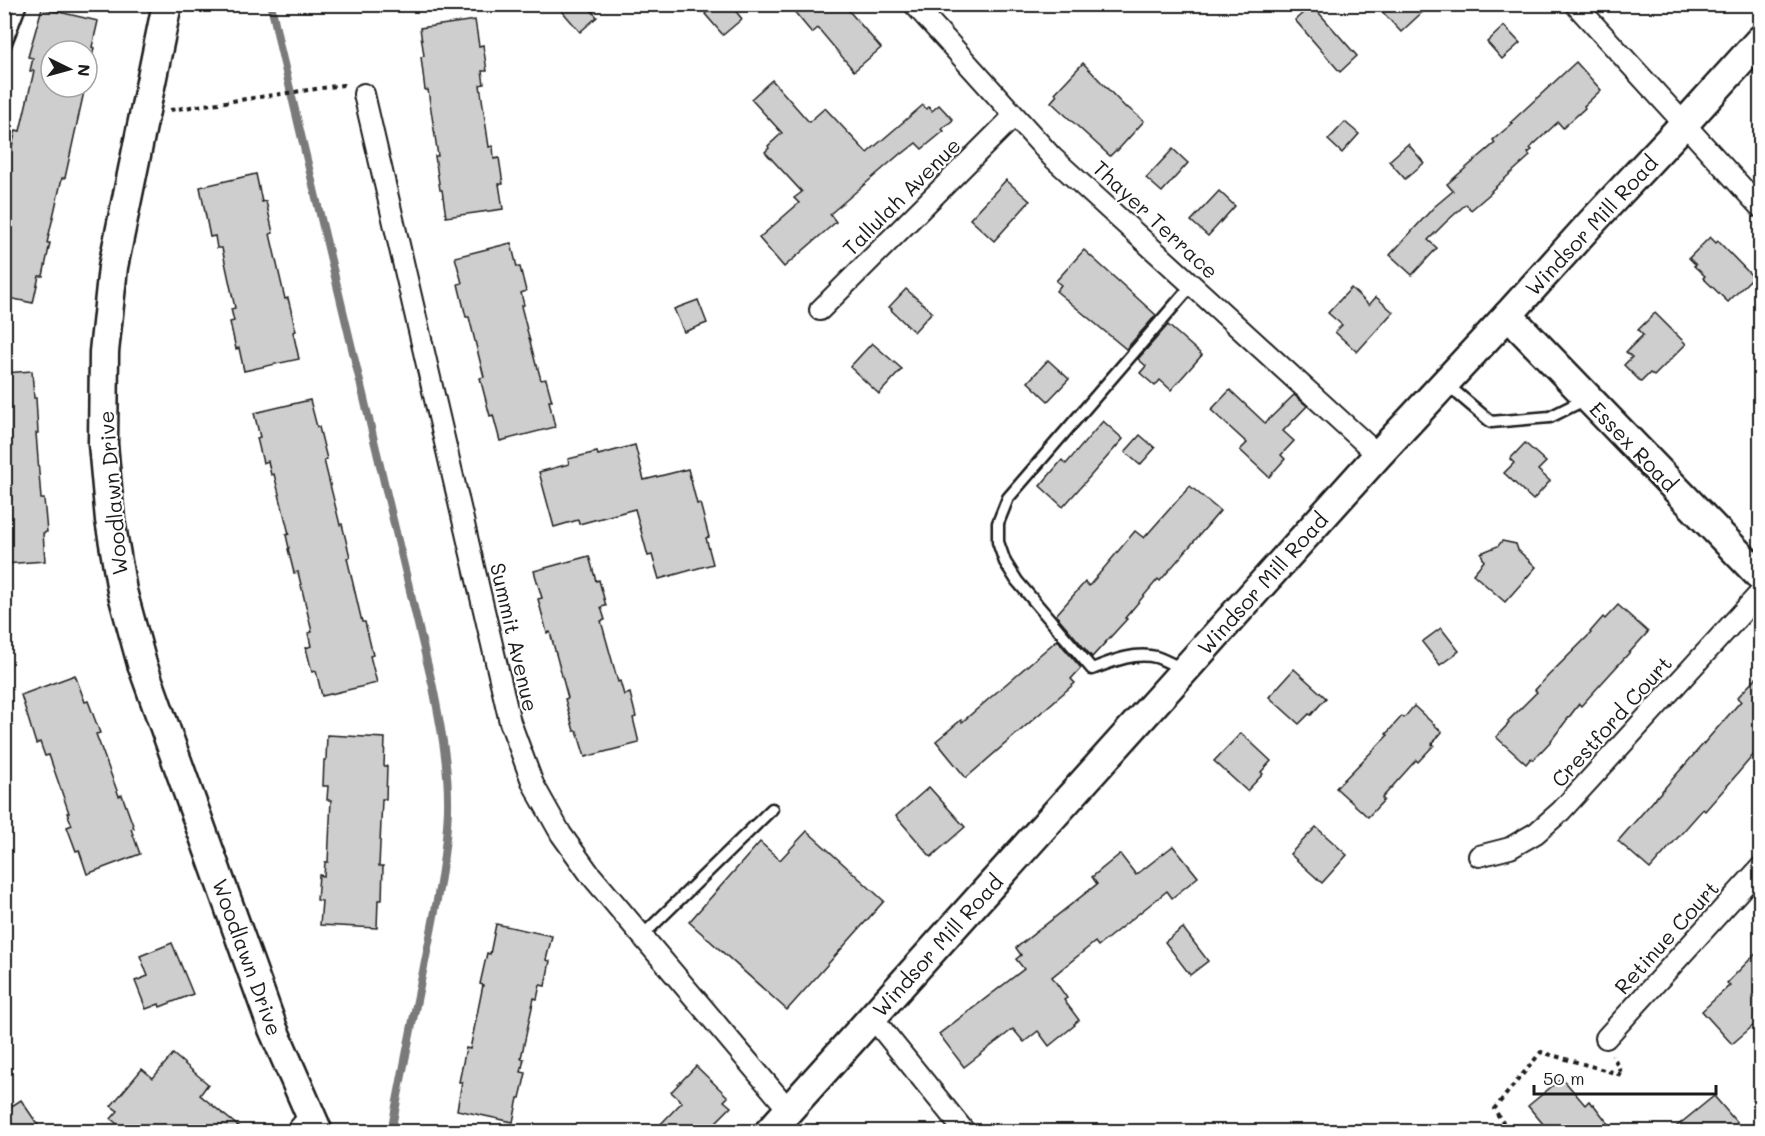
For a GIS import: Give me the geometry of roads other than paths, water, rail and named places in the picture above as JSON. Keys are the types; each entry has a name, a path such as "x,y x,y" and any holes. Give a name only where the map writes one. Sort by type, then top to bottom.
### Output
{"main road":[{"name":"Woodlawn Drive","path":"167,4 113,267 104,352 103,444 110,520 122,591 142,664 308,1126"},
{"name":"Windsor Mill Road","path":"769,1131 1378,455 1761,40"},
{"name":"Essex Road","path":"1508,315 1761,576"}],"street":[{"name":"Thayer Terrace","path":"914,4 1052,156 1378,455"},
{"path":"1575,4 1761,207"},
{"name":"Summit Avenue","path":"364,94 510,722 533,784 561,834 589,873 789,1110"},
{"name":"Tallulah Avenue","path":"820,310 1014,116"},
{"name":"Crestford Court","path":"1479,856 1510,848 1536,833 1561,811 1761,593"},
{"name":"Retinue Court","path":"1606,1038 1761,868"},
{"path":"872,1017 965,1131"}],"lane":[{"path":"4,48 21,4"},
{"path":"1184,670 1158,658 1143,655 1122,658 1092,669 1017,581 1005,562 998,542 998,523 1008,498 1192,285"},
{"path":"1445,383 1491,422 1550,417 1588,398"},
{"path":"642,936 772,809"}],"waterway":[{"path":"271,4 433,687 446,763 448,809 442,867 433,924 391,1132"}]}
